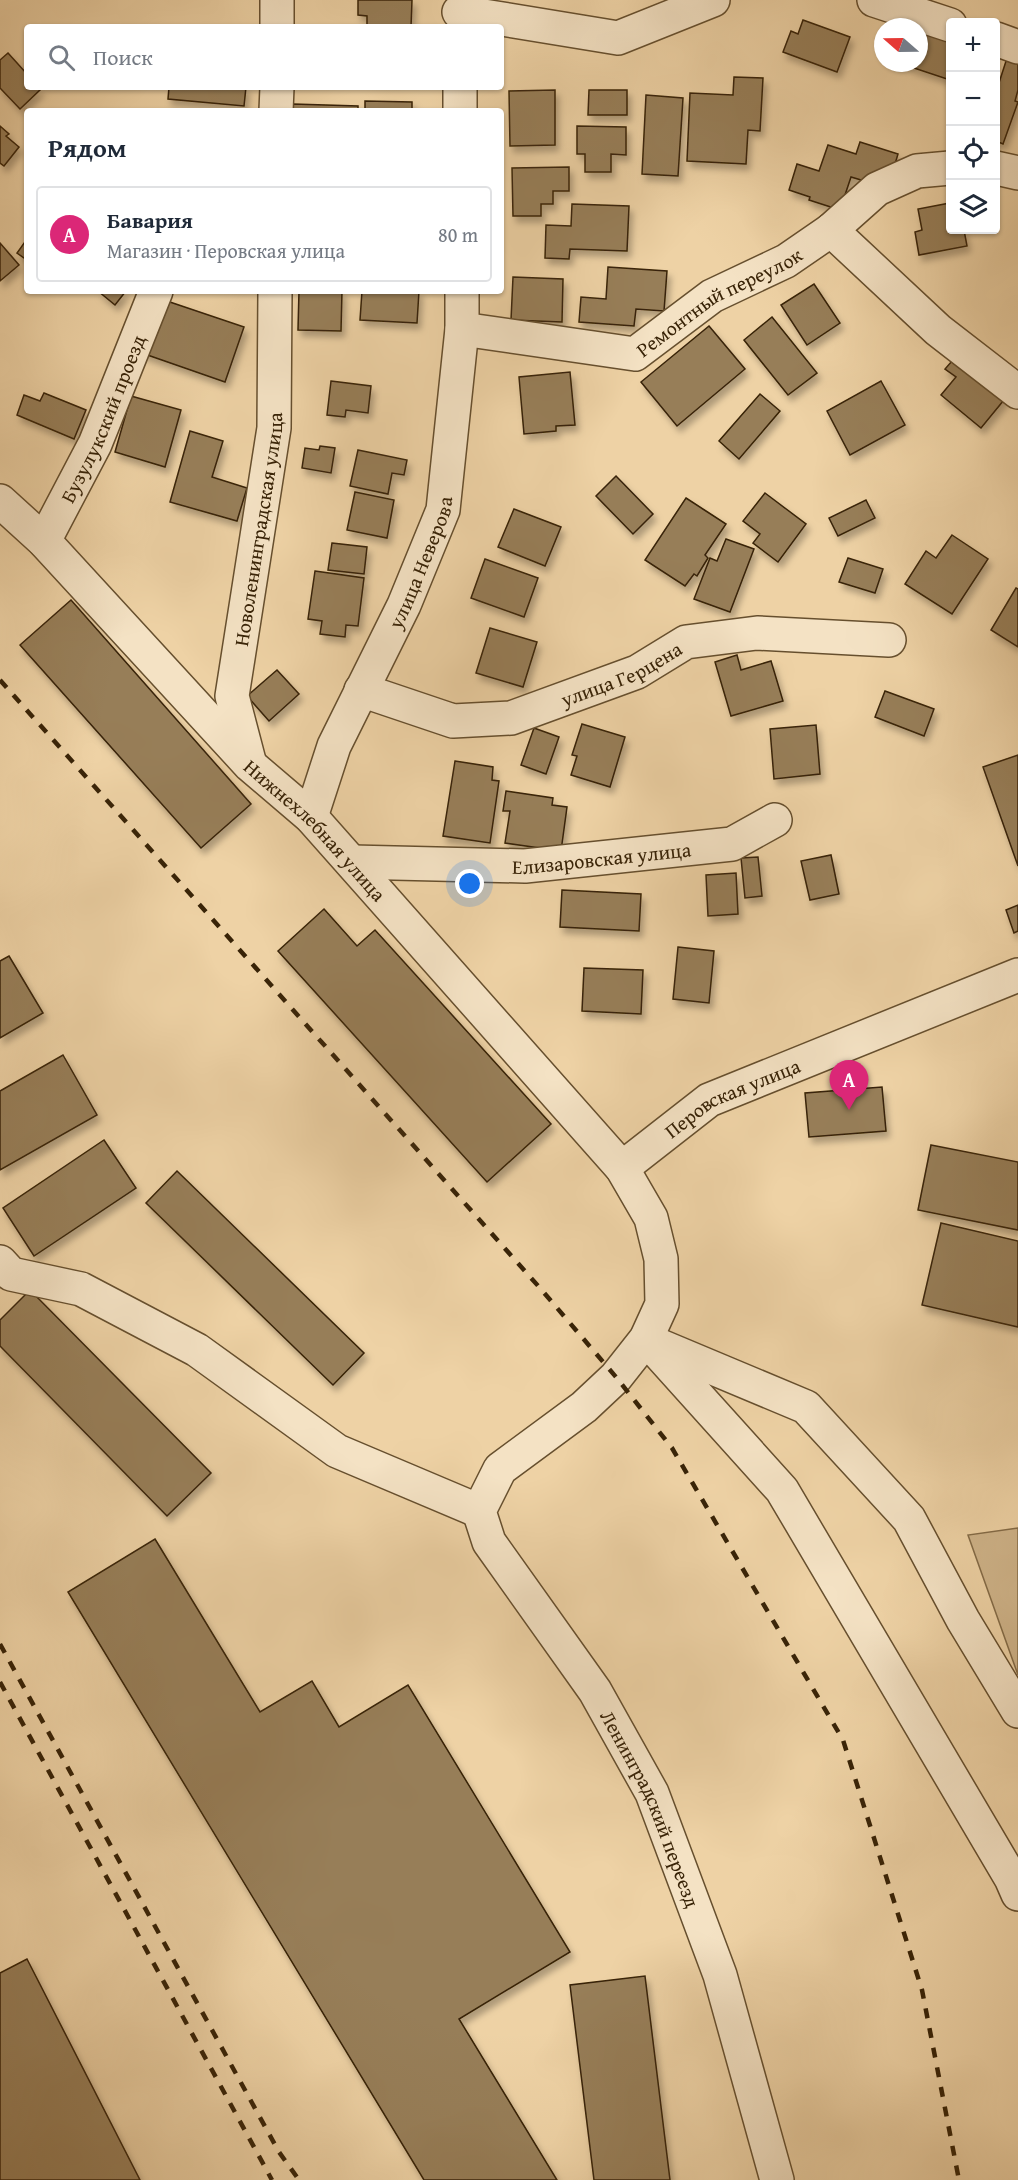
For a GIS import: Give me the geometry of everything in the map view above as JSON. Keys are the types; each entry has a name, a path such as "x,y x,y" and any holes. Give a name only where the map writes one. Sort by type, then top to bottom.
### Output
{"street":[{"path":"277,0 277,24"},
{"path":"459,13 618,39 713,0"},
{"path":"874,0 946,23"},
{"path":"1000,40 1018,47"},
{"path":"276,108 277,90"},
{"path":"460,90 460,108"},
{"name":"Ремонтный переулок","path":"462,329 635,354 712,296 786,261 831,230 877,189 917,171 946,168"},
{"path":"1000,169 1018,173"},
{"path":"831,230 938,330 1018,392"},
{"name":"Бузулукский проезд","path":"44,541 95,444 155,294"},
{"name":"Новоленинградская улица","path":"250,765 232,696 274,428 275,294"},
{"name":"улица Неверова","path":"311,817 334,746 404,605 443,510 462,329 462,294"},
{"name":"Нижнехлебная улица","path":"0,501 44,541 250,765 311,817 352,862 622,1168 651,1218 661,1259 662,1304 646,1339 616,1377 584,1407 500,1469 479,1511"},
{"name":"улица Герцена","path":"361,690 453,721 511,718 637,672 686,642 757,633 889,640"},
{"name":"Елизаровская улица","path":"352,862 525,866 732,844 775,820"},
{"name":"Перовская улица","path":"622,1168 709,1100 1018,975"},
{"path":"0,1262 11,1274 81,1289 197,1350 337,1450 479,1511"},
{"path":"646,1339 806,1407 909,1520 963,1620 1018,1711"},
{"path":"646,1339 782,1490 1011,1878 1018,1894"},
{"name":"Ленинградский переезд","path":"479,1511 489,1542 595,1691 652,1792 720,1975 777,2180"}],"shaded area":[{"path":"1018,1528 1018,1675 968,1535"}],"building":[{"path":"358,0 412,0 411,24 367,24 367,16 358,15"},
{"path":"803,20 850,37 837,72 783,52 791,31 798,34"},
{"path":"928,33 946,39 946,79 926,72 928,72"},
{"path":"8,53 24,71 24,90 40,90 20,109 0,88 0,60"},
{"path":"1008,55 1018,58 1018,90 1015,101 1018,102 1003,144 1000,143 1000,80"},
{"path":"734,77 763,78 760,131 748,130 746,164 687,161 690,93 733,95"},
{"path":"169,90 246,90 244,106 168,99"},
{"path":"555,90 555,145 510,146 509,91"},
{"path":"589,90 627,90 627,115 588,115"},
{"path":"646,95 683,98 678,176 642,174"},
{"path":"365,101 412,102 412,108 365,108"},
{"path":"293,104 358,106 358,108 293,108"},
{"path":"0,126 9,134 6,136 19,147 4,166 0,163"},
{"path":"577,126 626,127 626,155 611,154 611,172 585,172 585,154 577,154"},
{"path":"860,142 898,154 892,174 881,186 851,177 840,210 809,200 810,197 789,190 797,164 819,171 828,145 856,154"},
{"path":"569,167 569,191 553,191 553,204 541,204 541,216 513,216 512,168"},
{"path":"572,204 629,206 627,251 570,249 569,259 545,258 546,225 571,226"},
{"path":"946,204 946,234 965,234 967,246 919,255 915,232 922,230 918,209"},
{"path":"0,243 19,265 0,281"},
{"path":"24,243 24,258 17,253"},
{"path":"608,267 667,271 664,311 636,309 634,326 579,322 581,297 606,299"},
{"path":"513,277 563,279 562,322 511,320"},
{"path":"814,284 840,323 807,345 781,305"},
{"path":"102,294 124,294 115,305"},
{"path":"299,294 342,294 341,331 298,330"},
{"path":"362,294 419,294 417,323 360,320"},
{"path":"155,297 244,327 225,382 136,351"},
{"path":"772,317 817,373 788,395 744,340"},
{"path":"709,326 745,369 677,426 641,382"},
{"path":"958,354 1008,395 981,428 941,395 956,377 945,369"},
{"path":"570,372 575,425 556,426 556,431 524,434 519,377"},
{"path":"331,381 371,386 368,413 346,410 345,417 327,415"},
{"path":"881,381 905,425 850,455 827,411"},
{"path":"44,393 86,410 74,439 17,415 24,395 40,401"},
{"path":"760,394 780,411 739,459 719,441"},
{"path":"131,396 181,410 165,467 115,452"},
{"path":"190,431 223,441 212,477 247,488 237,521 170,502"},
{"path":"320,446 335,448 331,473 302,468 305,448 319,450"},
{"path":"358,450 407,460 404,475 392,473 388,494 350,486"},
{"path":"616,476 653,514 633,534 596,496"},
{"path":"355,492 394,500 387,538 347,530"},
{"path":"765,493 806,524 778,562 753,543 760,534 743,521"},
{"path":"686,498 726,524 705,555 708,558 697,576 694,574 685,586 645,560"},
{"path":"866,500 875,518 838,536 829,518"},
{"path":"514,509 561,527 545,566 498,547"},
{"path":"952,535 988,559 952,614 905,584 926,551 936,558"},
{"path":"726,539 754,549 730,612 694,599 710,558 717,561"},
{"path":"332,543 367,547 364,574 328,570"},
{"path":"848,558 883,569 875,593 839,582"},
{"path":"485,559 538,578 524,617 471,598"},
{"path":"315,571 364,578 358,626 346,625 345,637 320,634 322,621 308,619"},
{"path":"1016,588 1018,589 1018,647 991,630"},
{"path":"71,600 251,804 201,848 20,645"},
{"path":"490,628 537,642 523,687 476,673"},
{"path":"737,655 741,670 771,661 783,701 731,716 715,662"},
{"path":"277,670 299,694 269,721 247,696"},
{"path":"885,691 934,709 924,736 875,717"},
{"path":"582,724 625,737 610,787 571,775 577,756 572,755"},
{"path":"816,725 820,774 774,779 770,729"},
{"path":"534,728 559,737 546,774 521,765"},
{"path":"1018,755 1018,866 983,767"},
{"path":"455,761 493,767 492,780 499,781 490,843 443,836"},
{"path":"506,791 553,798 552,805 567,807 561,851 505,843 510,811 503,811"},
{"path":"831,855 839,894 810,900 801,861"},
{"path":"758,857 762,896 745,898 741,858"},
{"path":"736,873 738,914 708,916 706,875"},
{"path":"562,890 641,894 639,931 560,927"},
{"path":"1018,905 1018,931 1014,933 1006,910"},
{"path":"324,909 357,946 375,930 551,1124 487,1182 278,951"},
{"path":"678,947 714,951 709,1003 673,999"},
{"path":"9,956 43,1013 0,1038 0,961"},
{"path":"584,968 643,970 641,1014 582,1011"},
{"path":"63,1055 97,1115 0,1170 0,1091"},
{"path":"882,1087 886,1131 809,1137 805,1093"},
{"path":"104,1140 136,1188 34,1256 3,1208"},
{"path":"931,1145 1018,1162 1018,1230 918,1210"},
{"path":"177,1171 364,1353 333,1385 146,1203"},
{"path":"941,1223 1018,1241 1018,1327 922,1305"},
{"path":"30,1290 211,1473 167,1516 0,1346 0,1320"},
{"path":"155,1539 260,1712 312,1681 339,1727 408,1685 570,1952 459,2019 557,2180 424,2180 68,1592"},
{"path":"27,1959 140,2180 0,2180 0,1973"},
{"path":"645,1976 670,2180 594,2180 570,1985"}],"railway":[{"path":"0,680 540,1288 616,1377 672,1448 843,1740 922,1990 959,2180"},
{"path":"0,1644 279,2152 299,2180"},
{"path":"0,1682 272,2180"}],"place":[{"name":"Бавария","path":"849,1110"}]}
